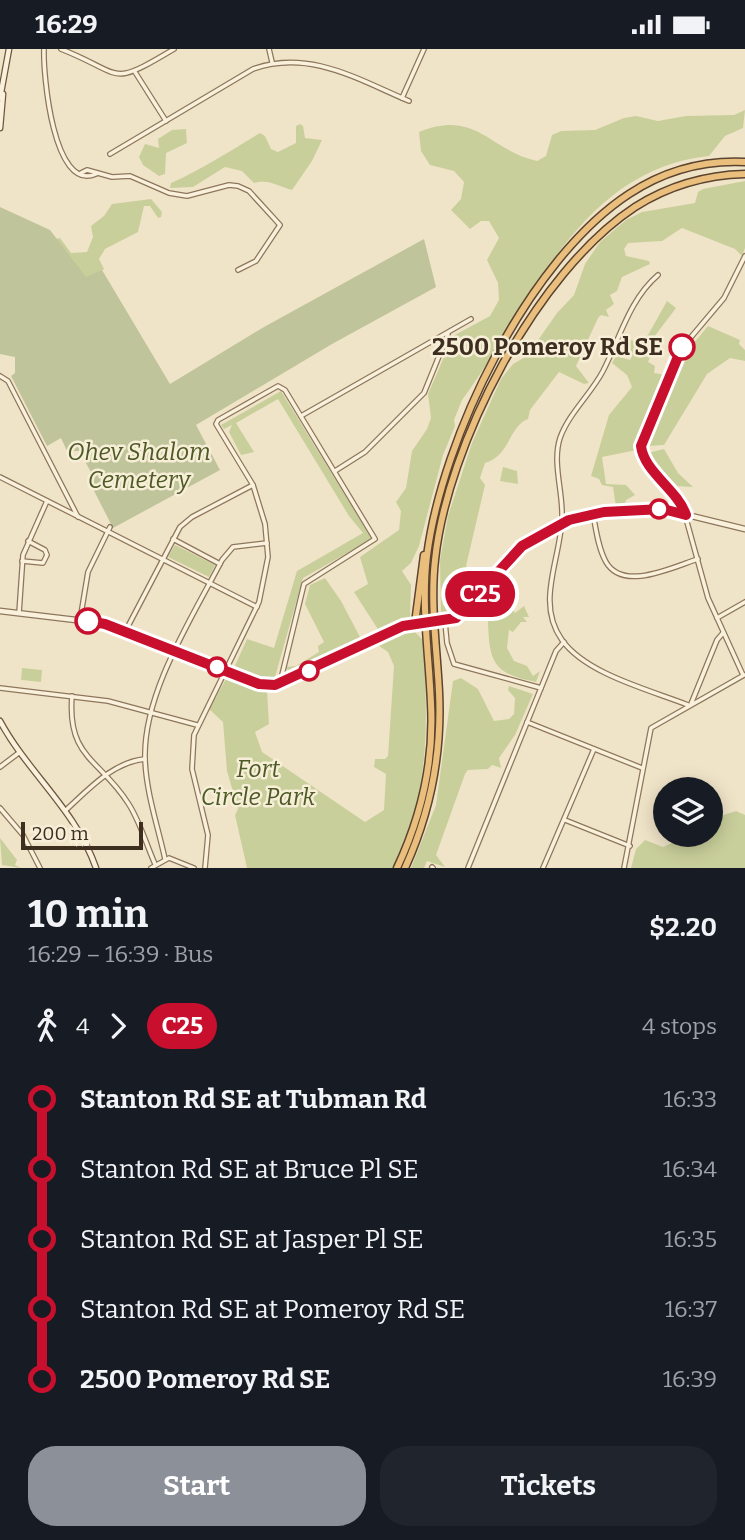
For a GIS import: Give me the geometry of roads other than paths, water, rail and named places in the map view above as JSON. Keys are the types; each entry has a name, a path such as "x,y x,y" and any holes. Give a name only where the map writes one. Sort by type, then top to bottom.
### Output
{"highway":[{"path":"415,623 420,573 450,463 480,387 520,316 567,252 608,210 648,183 696,166 745,162"},
{"path":"405,868 425,814 437,757 439,695 434,623 435,560 453,478 486,398 525,328 577,260 627,212 678,186 714,177 745,174"},
{"path":"397,868 416,820 429,760 432,714 426,574 431,533"}],"street":[{"path":"0,98 9,49"},
{"path":"44,49 45,77 57,144 67,163 81,173 87,170 96,174 130,176 169,193 187,196 229,185 249,191 280,225 256,261 238,270"},
{"path":"61,49 110,74 135,72 174,49"},
{"path":"269,49 272,62"},
{"path":"402,99 424,49"},
{"path":"110,154 253,69 272,62 315,62 409,101"},
{"path":"135,72 166,121"},
{"path":"0,128 3,86"},
{"path":"624,868 651,728 744,675 717,618 680,499 644,458 642,442 679,352 724,298 745,256"},
{"path":"658,275 642,291 603,371 561,435 558,450 561,524 549,599 553,620 564,642 578,657 593,667 689,705"},
{"path":"301,416 471,319"},
{"path":"335,471 365,452 424,393 449,332"},
{"path":"0,376 8,381 78,517"},
{"path":"214,868 205,866 207,827 191,756 197,725 257,607 265,581 267,543 263,515 253,485 216,423 281,386 374,535 371,543 311,577 303,588 280,683"},
{"path":"0,477 257,607"},
{"path":"124,632 184,522 253,485"},
{"path":"19,613 22,561 28,541 47,501"},
{"path":"0,611 101,623 264,685 280,683 398,628 415,623 444,622 463,613 522,546 561,524 593,514 663,509 745,529"},
{"path":"593,514 604,560 612,570 621,575 646,575 698,559"},
{"path":"80,620 88,572 108,530"},
{"path":"173,539 220,564"},
{"path":"22,561 43,563 47,555 45,550 28,541"},
{"path":"165,859 145,759 153,711 175,651 220,564 233,547 267,543"},
{"path":"717,618 745,602"},
{"path":"444,622 452,661 458,666 541,688"},
{"path":"689,705 716,642 723,633"},
{"path":"468,868 557,649 564,642"},
{"path":"0,688 72,696 153,711 197,725"},
{"path":"72,696 71,720 75,739 130,805 155,864"},
{"path":"0,721 20,752 66,810 96,868"},
{"path":"527,722 642,768"},
{"path":"543,868 594,749"},
{"path":"0,767 20,752"},
{"path":"66,810 105,776 129,760 145,759"},
{"path":"0,808 23,835 40,868"},
{"path":"565,820 630,846"},
{"path":"151,868 165,859 194,868"}],"place":[{"name":"2500 Pomeroy Rd SE","path":"682,347"}],"park label":[{"name":"Ohev Shalom Cemetery","path":"139,466"},
{"name":"Fort Circle Park","path":"258,783"}]}
